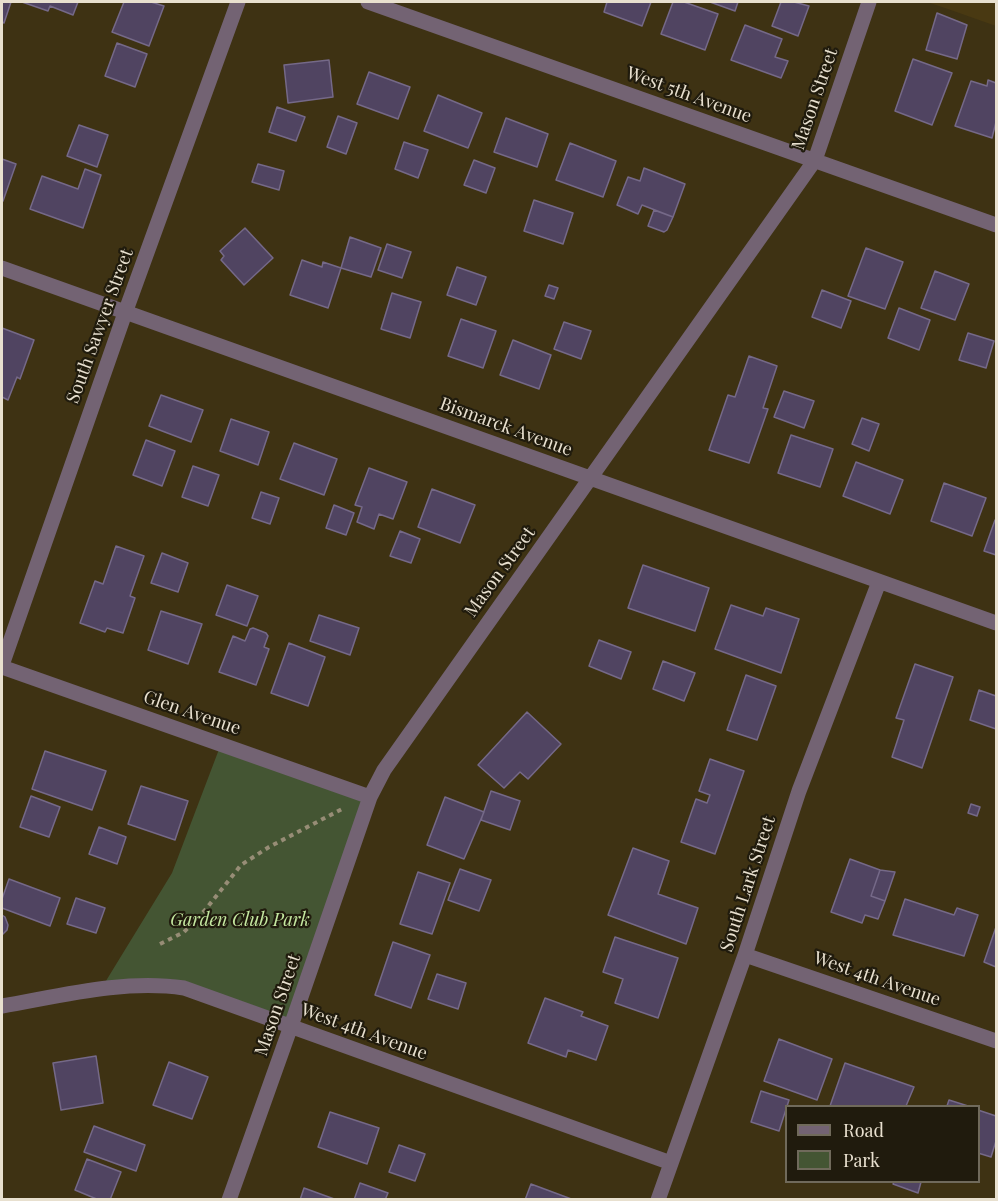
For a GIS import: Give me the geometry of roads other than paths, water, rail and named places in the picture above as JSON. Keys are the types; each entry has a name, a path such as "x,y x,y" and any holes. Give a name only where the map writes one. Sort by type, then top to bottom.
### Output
{"street":[{"name":"South Sawyer Street","path":"2,666 125,313 238,2"},
{"name":"West 5th Avenue","path":"368,2 996,225"},
{"name":"Mason Street","path":"229,1200 370,796 384,770 815,160 868,2"},
{"name":"Bismarck Avenue","path":"2,268 996,623"},
{"name":"South Lark Street","path":"658,1200 745,955 799,791 879,582"},
{"name":"Glen Avenue","path":"2,666 370,796"},
{"name":"West 4th Avenue","path":"745,955 996,1041"},
{"name":"West 4th Avenue","path":"2,1006 101,989 139,985 184,988 671,1163"}],"park label":[{"name":"Garden Club Park","path":"240,920"}]}
